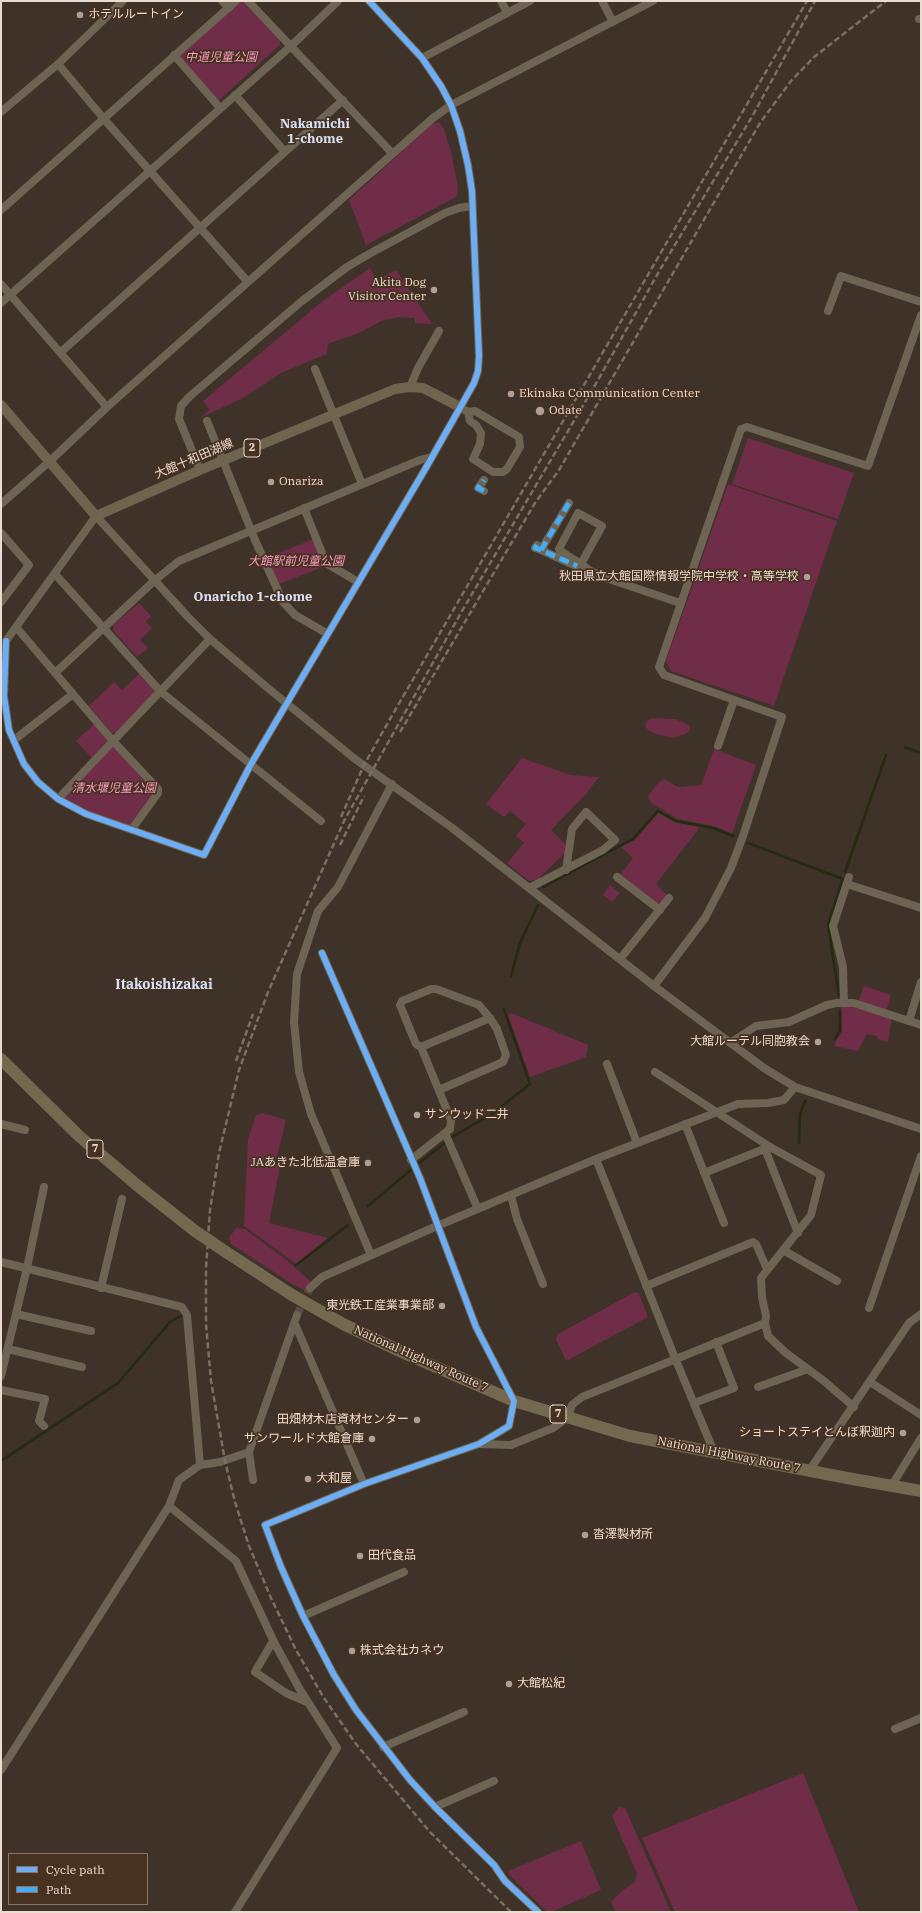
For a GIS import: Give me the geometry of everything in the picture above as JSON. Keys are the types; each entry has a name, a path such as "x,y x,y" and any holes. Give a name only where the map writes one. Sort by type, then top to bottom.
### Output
{"highway":[{"name":"National Highway Route 7","path":"1,1059 79,1136 138,1186 195,1231 292,1295 343,1324 404,1353 514,1401 630,1436 921,1491"}],"main road":[{"name":"大館十和田湖線","path":"96,516 223,460 387,392 410,387 429,391 464,410"},
{"path":"1,405 96,516"}],"street":[{"path":"1,112 58,64 123,1"},
{"path":"222,1 229,8"},
{"path":"1,210 236,1"},
{"path":"248,1 392,154"},
{"path":"1,303 291,46 338,1"},
{"path":"6,641 4,696 9,730 24,764 34,776 58,799 86,814 204,855 251,764 431,457 464,410 477,377 479,364 472,206 468,165 460,131 451,105 422,58 370,1"},
{"path":"501,1 507,12"},
{"path":"422,58 530,1"},
{"path":"602,1 613,22"},
{"path":"1,504 49,462 107,407 392,154 451,105 653,1"},
{"path":"174,55 220,108"},
{"path":"58,64 104,119 248,282"},
{"path":"235,95 285,152"},
{"path":"61,352 200,229 342,100"},
{"path":"200,470 179,419 181,406 189,397 302,301 347,267 446,213 459,208 472,206"},
{"path":"828,311 841,276 921,302"},
{"path":"1,284 107,407"},
{"path":"654,986 705,918 731,868 782,717 664,675 659,667 741,429 747,427 868,466 921,315"},
{"path":"410,387 418,368 439,331"},
{"path":"315,369 362,484"},
{"path":"464,410 475,411 519,437 521,441 520,446 507,469 503,472 493,472 473,459 480,444 481,433 476,425 470,421 464,410"},
{"path":"207,422 277,590 287,608 328,634"},
{"path":"55,673 154,581 179,561 362,484 431,457"},
{"path":"484,480 478,488 484,491"},
{"path":"569,503 539,548 606,578 680,603"},
{"path":"304,508 326,563 358,582"},
{"path":"578,513 602,526 579,565 559,549 578,513"},
{"path":"1,648 96,516 154,581 210,639 287,704 355,759 392,784 730,1043 764,1068 794,1087 921,1129"},
{"path":"1,533 29,565 1,602"},
{"path":"55,574 160,691 321,821"},
{"path":"16,627 113,741 158,789 158,793 132,829"},
{"path":"58,799 210,639"},
{"path":"14,740 73,694"},
{"path":"718,746 734,700"},
{"path":"371,1255 311,1114 300,1072 294,1022 297,974 318,911 338,887 392,784"},
{"path":"529,888 566,870 603,850 615,840 586,812 572,829 566,870"},
{"path":"617,877 660,910"},
{"path":"844,1003 843,966 833,926 848,880 921,908"},
{"path":"620,959 669,898"},
{"path":"322,953 411,1160 476,1327 514,1401 509,1426 479,1444 364,1484 265,1525 303,1616 334,1675 356,1710 383,1747 435,1807 494,1865 505,1881 538,1912"},
{"path":"909,1021 921,982"},
{"path":"411,1160 450,1129 451,1120 439,1090 421,1047 416,1044 400,1005 402,1001 430,989 436,989 479,1005 490,1018 506,1055 503,1062 439,1090"},
{"path":"730,1043 756,1026 789,1022 827,1005 844,1003 854,1003 921,1025"},
{"path":"421,1047 490,1018"},
{"path":"607,1064 637,1143"},
{"path":"655,1072 767,1148 821,1175 811,1215 761,1278 762,1297 766,1316 764,1323 768,1336 786,1353 854,1407"},
{"path":"310,1288 322,1277 437,1226 596,1159 738,1104 768,1103 784,1100 794,1087"},
{"path":"1,1124 25,1130"},
{"path":"685,1124 724,1223"},
{"path":"445,1133 478,1209"},
{"path":"704,1173 767,1148"},
{"path":"767,1148 798,1232"},
{"path":"869,1308 921,1156"},
{"path":"596,1159 714,1452"},
{"path":"1,1376 27,1268 44,1187"},
{"path":"511,1195 517,1219 543,1284"},
{"path":"101,1288 122,1199"},
{"path":"646,1286 753,1242 756,1244 767,1269"},
{"path":"783,1250 837,1281"},
{"path":"1,1262 182,1307 187,1315 200,1465"},
{"path":"16,1314 91,1331"},
{"path":"809,1471 854,1407 909,1323 921,1314"},
{"path":"253,1480 249,1452 297,1315"},
{"path":"479,1444 511,1445 553,1428 568,1417 572,1406 582,1397 764,1323"},
{"path":"295,1324 364,1484"},
{"path":"694,1403 734,1388 716,1342"},
{"path":"8,1349 82,1367"},
{"path":"758,1387 808,1369"},
{"path":"870,1382 921,1416"},
{"path":"1,1390 45,1399 40,1421 44,1426"},
{"path":"892,1485 921,1438"},
{"path":"1,1770 169,1506 179,1480 200,1465 220,1462 249,1452"},
{"path":"169,1506 236,1561 273,1641 308,1702 337,1748 236,1912"},
{"path":"303,1616 404,1572"},
{"path":"273,1641 255,1672 286,1693 308,1702"},
{"path":"383,1747 464,1712"},
{"path":"895,1729 921,1718"},
{"path":"435,1807 494,1782"}],"green space":[{"name":"中道児童公園","path":"242,1 280,40 280,45 218,101 180,59 181,55"},
{"path":"439,122 444,129 452,155 458,188 456,197 366,245 349,200 432,124"},
{"path":"370,268 377,280 396,270 432,324 415,323 415,318 399,317 381,321 361,332 328,344 327,354 281,373 243,398 200,418 210,410 203,401 324,300"},
{"path":"748,438 854,473 838,519 732,484"},
{"path":"728,484 837,521 774,706 671,671 666,661"},
{"name":"大館駅前児童公園","path":"314,539 325,566 277,585 266,558"},
{"path":"139,603 151,616 146,622 152,628 140,640 148,648 137,657 113,630 113,625"},
{"path":"139,674 153,688 154,693 116,732 112,733 89,706 114,682 122,690"},
{"path":"653,718 675,719 689,725 690,730 686,734 673,738 657,734 649,731 645,726 647,721"},
{"path":"94,724 107,738 107,742 92,758 76,741"},
{"name":"清水堰児童公園","path":"112,744 156,791 130,826 92,813 62,797"},
{"path":"714,749 756,765 732,834 717,827 678,819 650,802 648,796 659,782 664,779 678,787 701,785"},
{"path":"522,758 570,775 599,777 586,794 551,830 567,846 565,853 538,879 529,881 507,863 524,843 516,836 526,824 510,811 504,817 486,804"},
{"path":"658,813 677,823 700,827 656,884 667,895 660,903 657,903 620,875 633,858 621,847 635,840"},
{"path":"610,885 620,893 612,902 603,895"},
{"path":"864,986 891,995 886,1011 858,1002"},
{"path":"853,1005 892,1017 888,1042 878,1039 877,1036 867,1034 858,1051 834,1046 836,1040 842,1032 841,1006"},
{"path":"511,1013 588,1045 586,1057 530,1077 508,1015"},
{"path":"263,1113 286,1120 276,1160 281,1161 269,1223 328,1238 296,1264 244,1226 248,1139 256,1115"},
{"path":"236,1228 245,1229 289,1262 310,1281 305,1290 295,1286 231,1244 229,1238"},
{"path":"635,1292 639,1294 648,1317 566,1361 556,1339 558,1334"},
{"path":"803,1773 859,1912 675,1912 642,1838"},
{"path":"619,1807 625,1808 671,1912 617,1912 614,1909 611,1902 623,1890 635,1882 637,1874 612,1816"},
{"path":"581,1841 601,1890 551,1912 546,1911 509,1875 508,1871"}],"waterway":[{"path":"905,747 921,753"},
{"path":"845,872 886,755"},
{"path":"543,887 633,839 658,811 676,821 713,828 733,836"},
{"path":"748,843 843,879"},
{"path":"839,996 828,925 842,881"},
{"path":"511,976 520,943 538,905"},
{"path":"452,1137 492,1114 530,1084 504,1009"},
{"path":"835,1039 840,1031 840,1010"},
{"path":"799,1143 800,1114 805,1101"},
{"path":"419,1163 445,1143"},
{"path":"368,1206 412,1169"},
{"path":"296,1265 348,1225"},
{"path":"1,1461 118,1383 170,1322 181,1316"}],"tunnel":[{"path":"297,1315 310,1288"}],"railway":[{"path":"341,817 364,765 390,719 807,1"},
{"path":"511,1912 430,1832 356,1744 324,1698 296,1650 271,1598 249,1546 235,1502 225,1461 211,1381 206,1324 206,1268 210,1210 219,1153 239,1070 268,992 344,821 462,611 598,380 661,268 753,115 815,1"},
{"path":"400,732 535,503 559,470 760,123 791,81 814,57 886,1"},
{"path":"340,845 364,796"},
{"path":"236,1061 253,1014"}],"marked path":[{"path":"484,480 478,488 484,491"},
{"path":"569,503 541,550 577,566"},
{"path":"537,545 535,548 541,550"}],"cycle path":[{"path":"6,641 4,696 9,730 24,764 38,782 58,799 86,814 204,855 251,764 427,466 474,383 478,371 479,356 472,191 460,131 451,105 441,86 422,58 369,1"},
{"path":"322,953 420,1178 476,1327 514,1401 509,1426 479,1444 364,1484 265,1525 281,1567 303,1616 334,1675 356,1710 410,1780 494,1865 505,1881 538,1912"}],"place":[{"name":"ホテルルートイン","path":"80,15"},
{"name":"Akita Dog Visitor Center","path":"434,290"},
{"name":"Ekinaka Communication Center","path":"511,394"},
{"name":"Odate","path":"540,411"},
{"name":"Onariza","path":"271,482"},
{"name":"秋田県立大館国際情報学院中学校・高等学校","path":"807,577"},
{"name":"大館ルーテル同胞教会","path":"818,1042"},
{"name":"サンウッド二井","path":"417,1115"},
{"name":"JAあきた北低温倉庫","path":"368,1163"},
{"name":"東光鉄工産業事業部","path":"442,1306"},
{"name":"田畑材木店資材センター","path":"417,1420"},
{"name":"ショートステイとんぼ釈迦内","path":"903,1433"},
{"name":"サンワールド大館倉庫","path":"372,1439"},
{"name":"大和屋","path":"308,1479"},
{"name":"沓澤製材所","path":"585,1535"},
{"name":"田代食品","path":"360,1556"},
{"name":"株式会社カネウ","path":"352,1651"},
{"name":"大館松紀","path":"509,1684"}],"district":[{"name":"Nakamichi 1-chome","path":"315,132"},
{"name":"Onaricho 1-chome","path":"253,597"},
{"name":"Itakoishizakai","path":"164,985"}]}
